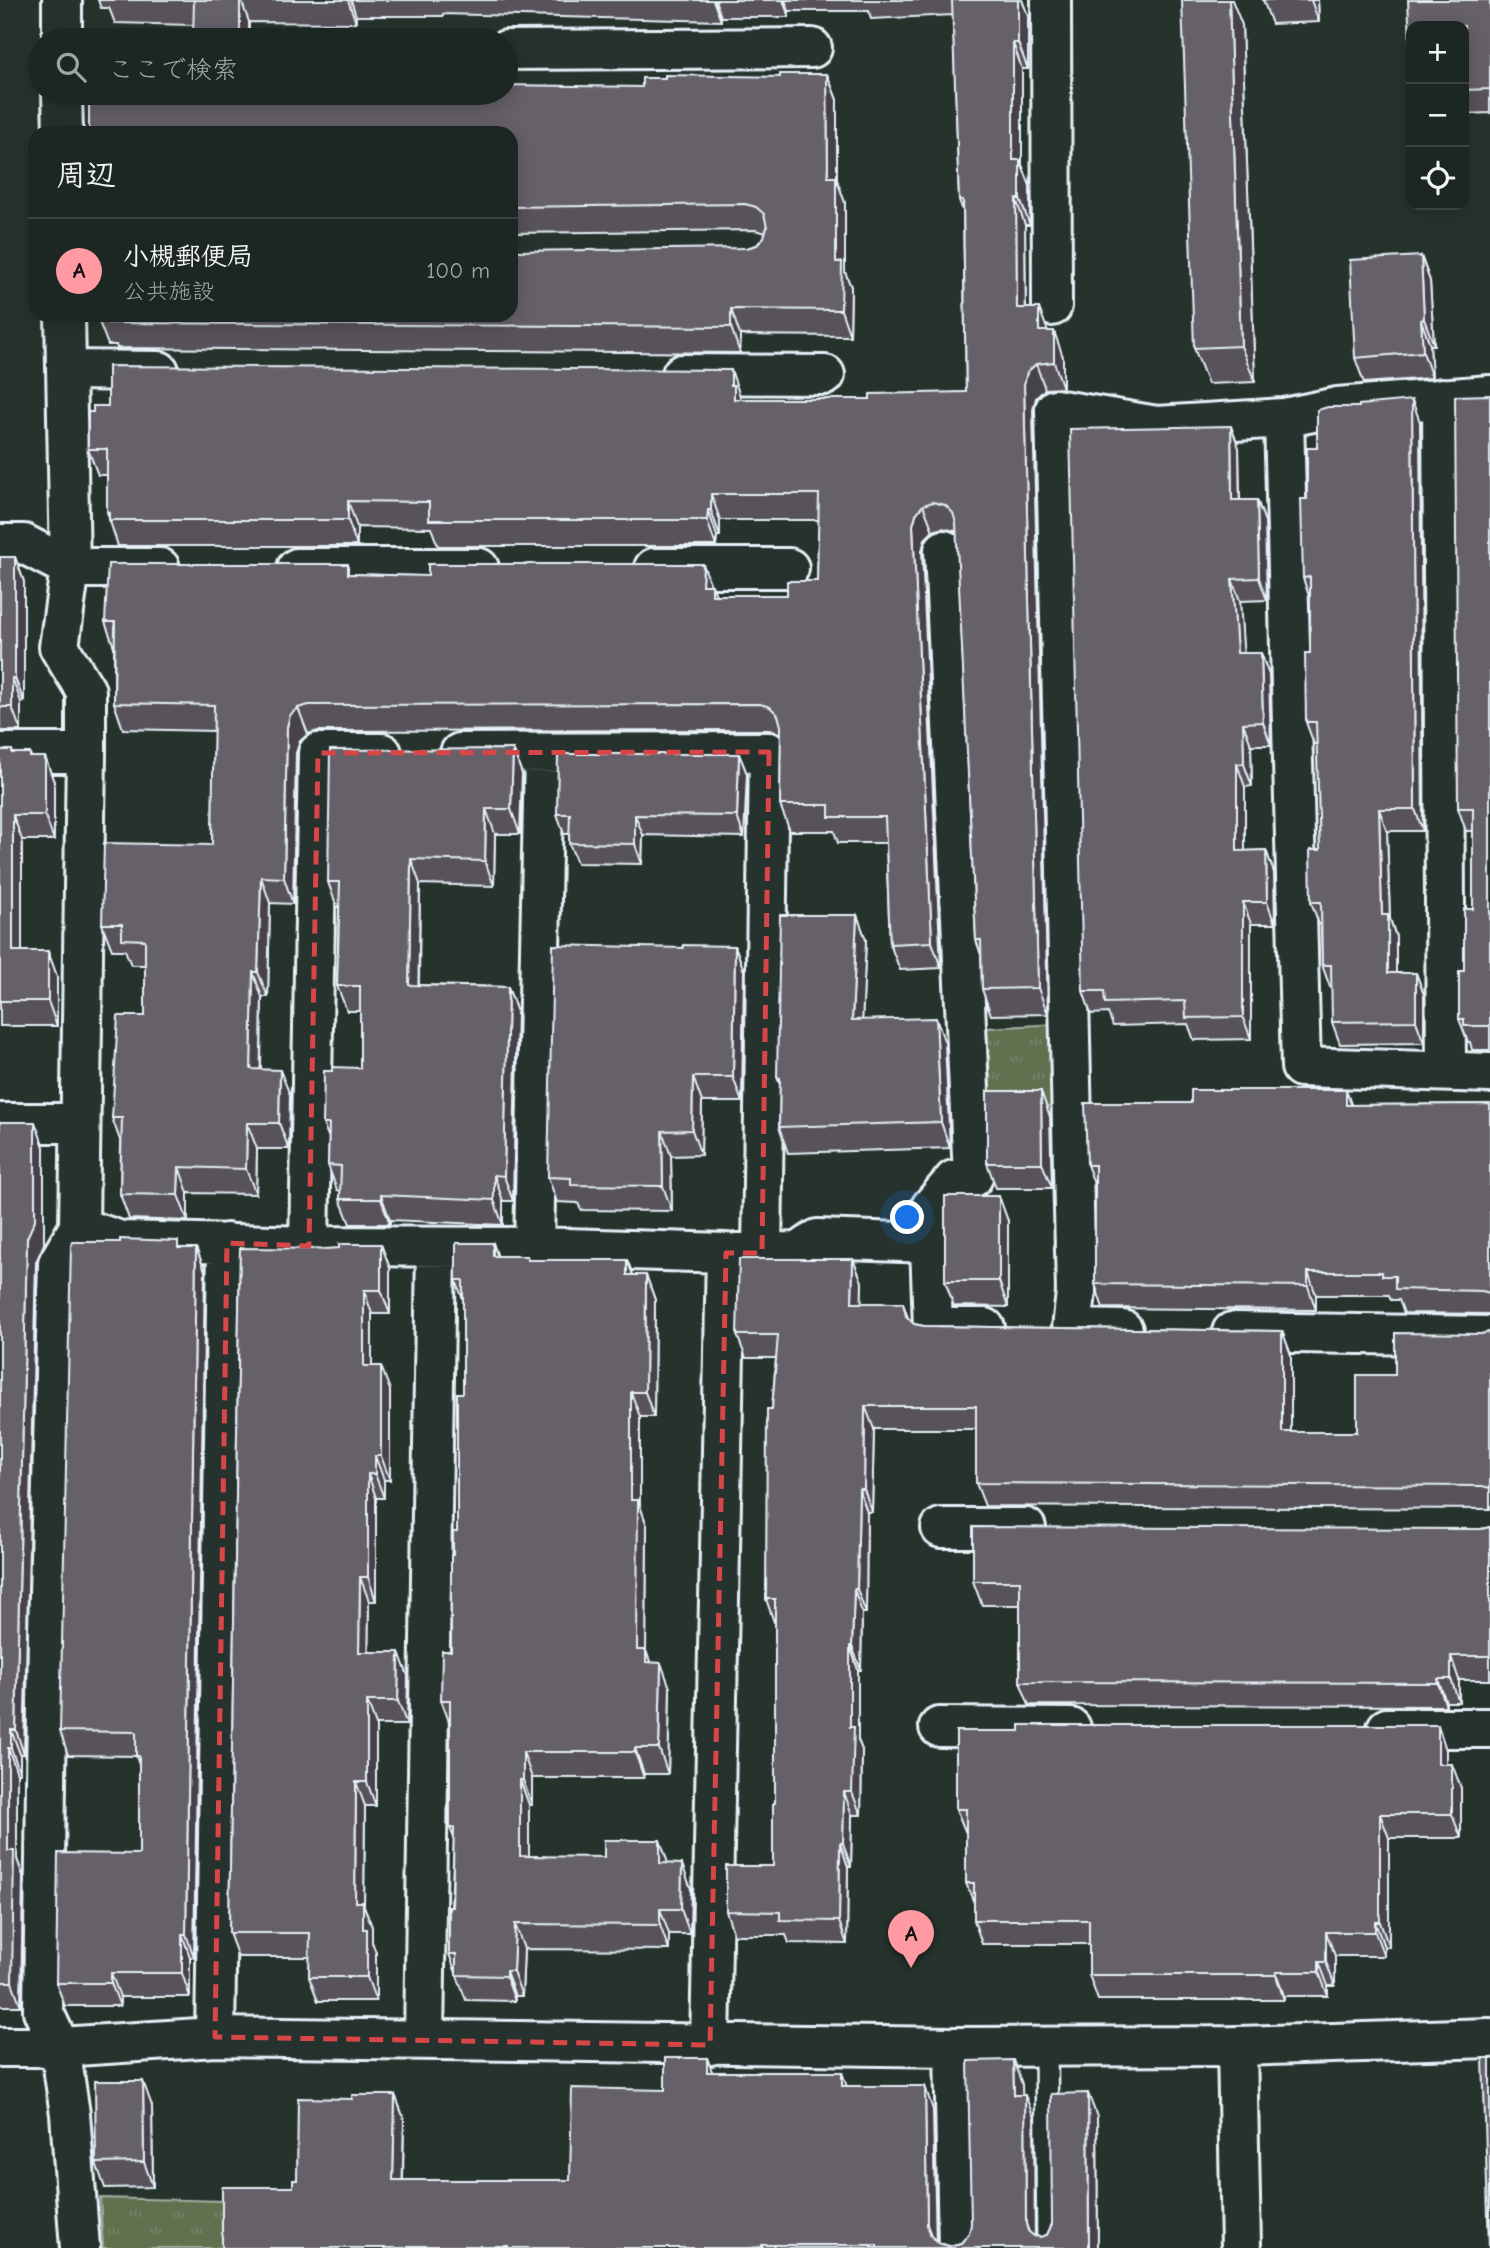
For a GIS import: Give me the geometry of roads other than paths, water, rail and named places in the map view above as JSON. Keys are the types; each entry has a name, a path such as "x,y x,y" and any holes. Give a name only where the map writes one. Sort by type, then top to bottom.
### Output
{"street":[{"path":"62,0 62,28"},
{"path":"1051,0 1052,306"},
{"path":"518,50 812,48"},
{"path":"62,105 62,126"},
{"path":"65,322 70,568 59,648 86,691 86,753 79,1227 58,1263 48,1632 43,2011 60,2047 69,2114 80,2248"},
{"path":"67,370 191,371"},
{"path":"646,374 825,375"},
{"path":"1044,1328 1076,1278 1055,409 1157,426 1284,418 1337,407 1490,395"},
{"path":"1442,398 1447,1071"},
{"path":"1284,418 1301,1067 1490,1073"},
{"path":"0,544 24,544 70,568 195,568"},
{"path":"944,550 974,1177 954,1180 931,1207 933,1328 1156,1330"},
{"path":"264,568 512,568"},
{"path":"623,568 789,568"},
{"path":"309,1246 318,753 769,752 744,1253 710,2045"},
{"path":"0,753 86,753"},
{"path":"534,1247 544,753"},
{"path":"0,1123 80,1124"},
{"path":"79,1227 121,1241 309,1246 534,1247 744,1253 799,1252 818,1239 930,1243"},
{"path":"215,2037 227,1243"},
{"path":"424,2039 436,1247"},
{"path":"1198,1331 1490,1336"},
{"path":"941,1528 1065,1528"},
{"path":"939,1727 1104,1728"},
{"path":"1352,1728 1490,1728"},
{"path":"0,2047 60,2047 215,2037 954,2047 1237,2046 1490,2038"},
{"path":"1237,2046 1241,2248"},
{"path":"954,2047 958,2248"}],"lane":[{"path":"1046,2047 1048,2248"}],"place":[{"name":"小槻郵便局","path":"911,1968"}]}
